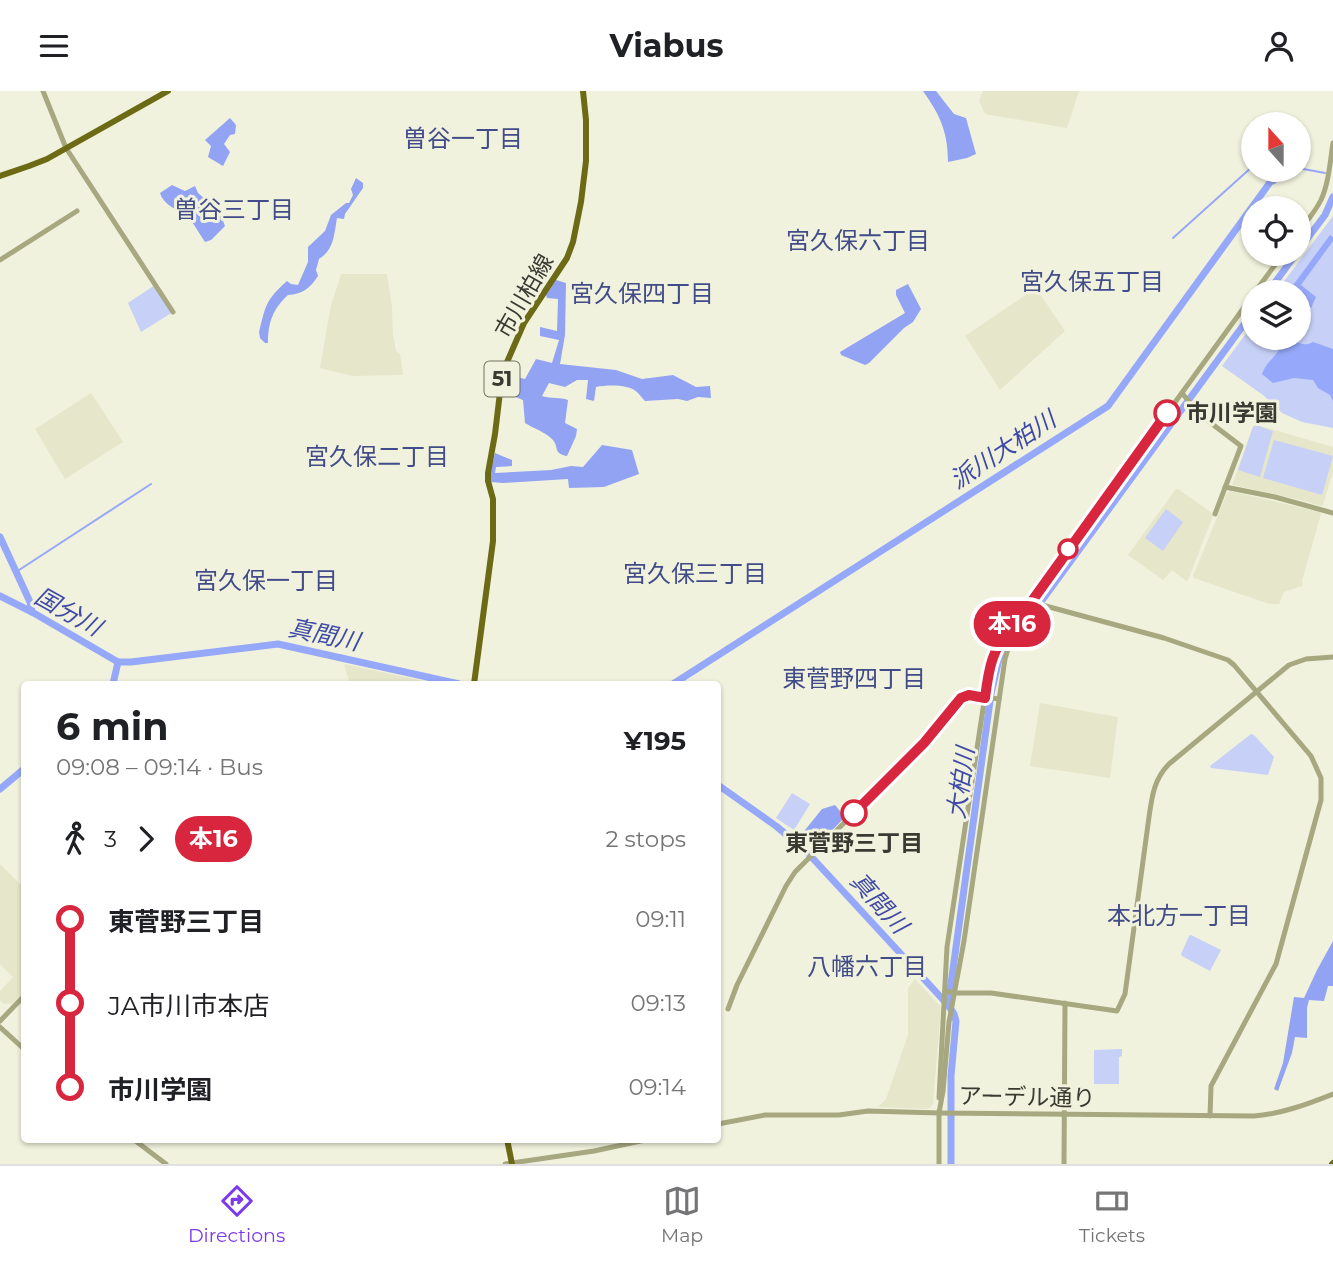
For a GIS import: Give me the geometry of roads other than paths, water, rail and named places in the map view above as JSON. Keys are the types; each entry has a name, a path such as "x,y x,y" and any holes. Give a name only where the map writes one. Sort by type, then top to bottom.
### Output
{"main road":[{"path":"0,176 37,163 168,91"},
{"name":"市川柏線","path":"474,681 493,541 493,499 488,473 501,384 504,369 524,323 567,258 573,241 586,161 587,128 583,91"},
{"path":"507,1143 509,1164"}],"street":[{"path":"43,91 66,148 173,312"},
{"path":"1311,215 1331,179 1333,143"},
{"path":"0,260 77,211"},
{"path":"939,1113 949,1022 964,941 1009,639 1031,604 1241,313"},
{"path":"1184,395 1203,417 1241,446 1215,515"},
{"path":"1225,487 1333,513"},
{"path":"939,1164 939,1090 947,947 989,669 994,653 1010,627 1031,604 1164,638 1222,657 1234,664 1311,756 1320,773 1322,794 1276,964 1211,1086 1210,1116"},
{"path":"945,993 991,993 1117,1011 1125,994 1155,783 1163,769 1289,665 1306,659 1333,657"},
{"path":"728,1009 737,985 793,875 924,743 961,698 969,695 998,699"},
{"path":"0,1021 21,999"},
{"path":"1064,1164 1066,1003"},
{"path":"0,1027 21,1046"},
{"name":"アーデル通り","path":"721,1123 771,1114 839,1115 868,1111 1262,1116 1333,1094"},
{"path":"138,1143 166,1164"},
{"path":"509,1164 631,1143"}],"waterway":[{"name":"派川大柏川","path":"1311,170 1325,173"},
{"name":"派川大柏川","path":"1173,238 1241,177"},
{"name":"派川大柏川","path":"678,681 1108,406 1270,182"},
{"name":"大柏川","path":"1311,234 1325,215 1333,197"},
{"name":"大柏川","path":"1277,280 1287,266"},
{"name":"大柏川","path":"948,1005 991,694 999,659 1241,328"},
{"path":"16,572 151,484"},
{"name":"国分川","path":"0,537 32,612"},
{"name":"真間川","path":"0,596 118,662 278,644 445,681"},
{"name":"真間川","path":"114,681 118,662"},
{"name":"真間川","path":"0,789 21,772"},
{"name":"真間川","path":"721,787 806,851 954,1014 956,1021 951,1076 951,1164"}],"place":[{"name":"市川学園","path":"1167,413"},
{"name":"東菅野三丁目","path":"854,813"}],"district":[{"name":"曽谷一丁目","path":"463,139"},
{"name":"曽谷三丁目","path":"234,210"},
{"name":"宮久保六丁目","path":"858,241"},
{"name":"宮久保五丁目","path":"1092,282"},
{"name":"宮久保四丁目","path":"642,294"},
{"name":"宮久保二丁目","path":"377,457"},
{"name":"宮久保三丁目","path":"695,574"},
{"name":"宮久保一丁目","path":"266,581"},
{"name":"東菅野四丁目","path":"854,679"},
{"name":"本北方一丁目","path":"1179,916"},
{"name":"八幡六丁目","path":"867,967"}]}
